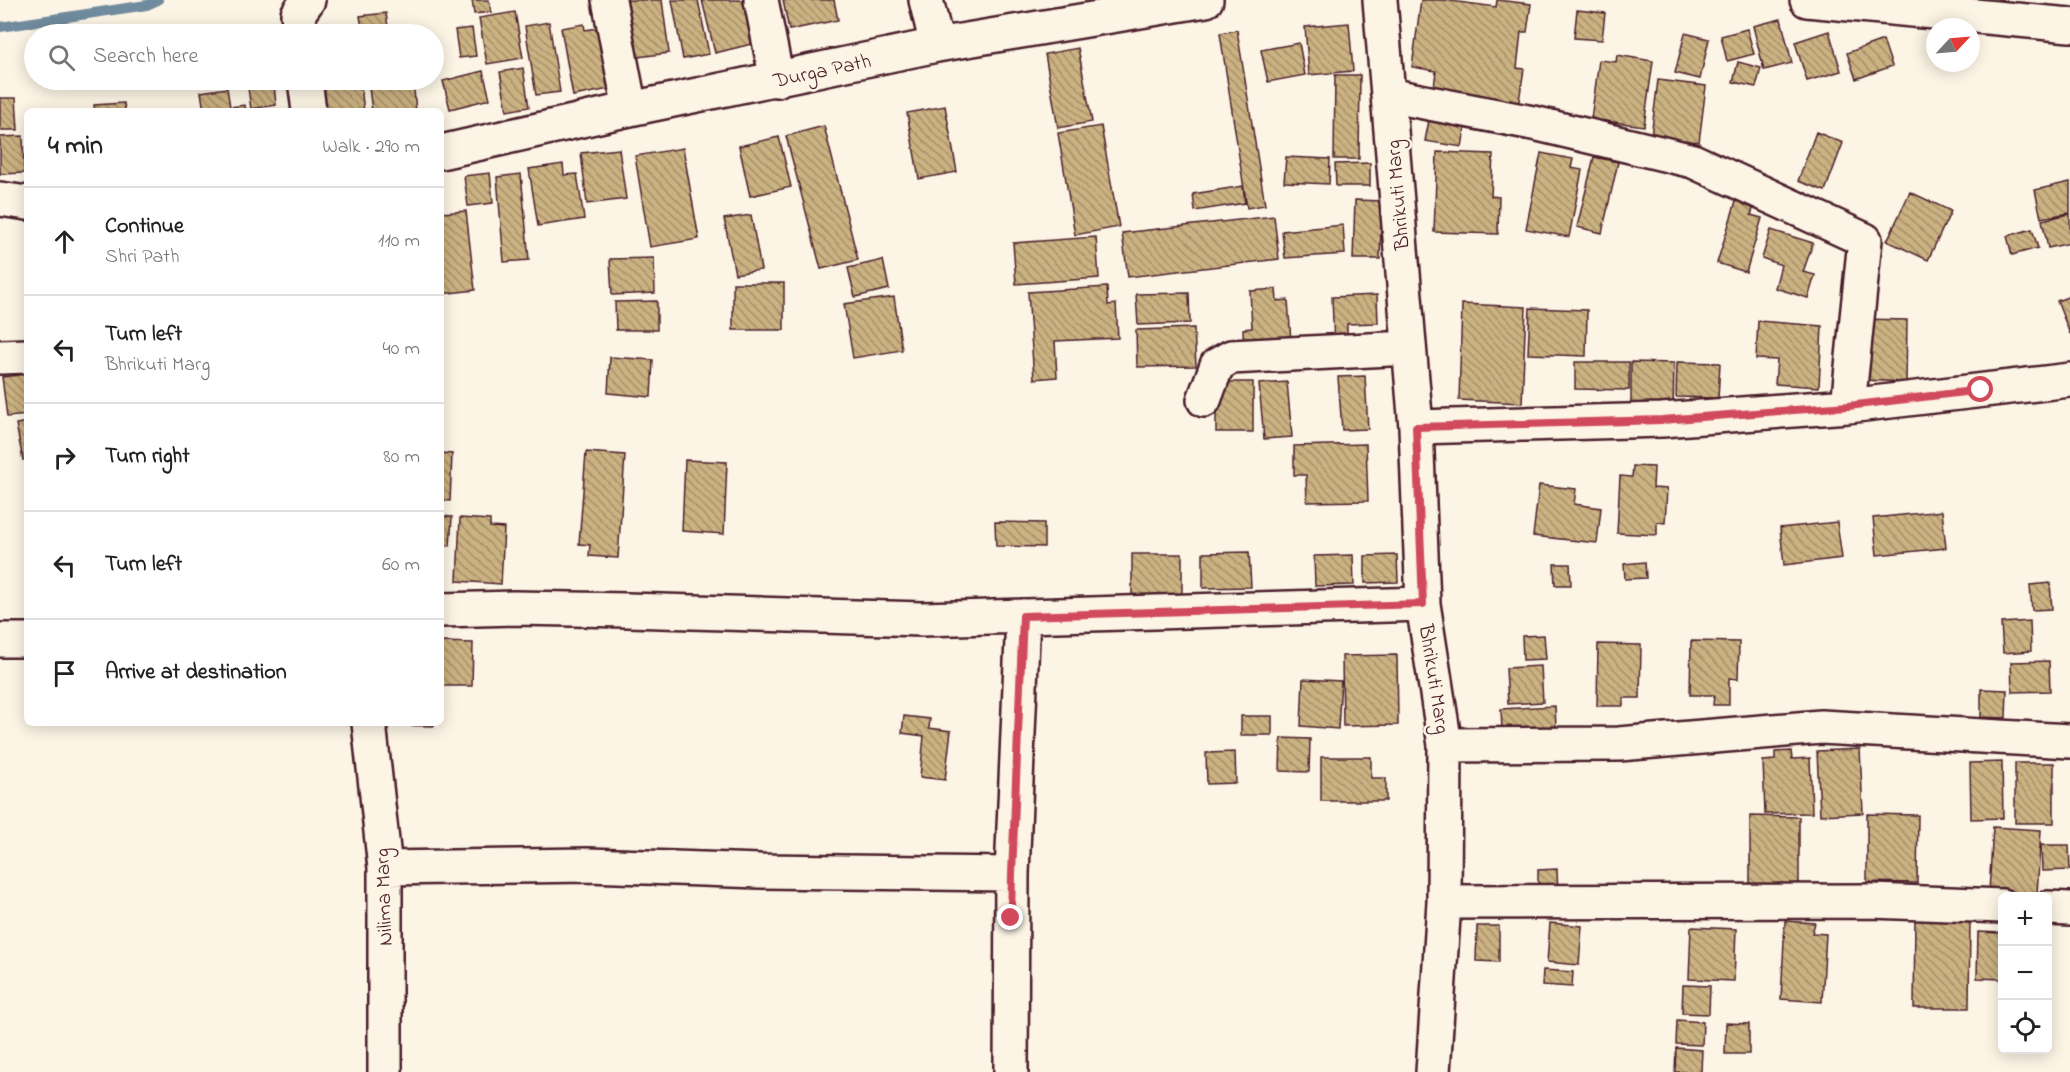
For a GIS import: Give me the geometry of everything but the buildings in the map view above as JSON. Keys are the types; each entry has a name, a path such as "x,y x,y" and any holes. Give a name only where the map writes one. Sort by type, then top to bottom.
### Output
{"street":[{"path":"299,24 298,14 308,0"},
{"path":"609,0 630,109"},
{"path":"761,0 777,80"},
{"path":"926,0 937,45"},
{"name":"Durga Path","path":"444,151 630,109 937,45 1206,0"},
{"name":"Bhrikuti Marg","path":"1380,0 1416,427 1423,604 1445,745 1444,902 1433,1072"},
{"path":"1807,0 1877,3 2070,26"},
{"path":"306,90 309,108"},
{"path":"1388,95 1538,124 1693,161 1865,240 1848,406"},
{"path":"0,199 24,203"},
{"path":"1204,400 1217,365 1231,357 1409,348"},
{"path":"0,357 24,356"},
{"path":"1416,427 1662,420 1848,406 2070,380"},
{"path":"444,610 515,608 628,610 922,619 1423,604"},
{"path":"1011,1072 1012,874 1023,616"},
{"path":"0,640 24,640"},
{"name":"Nilima Marg","path":"369,726 385,868 385,1072"},
{"path":"1445,745 1619,744 1821,727 2070,741"},
{"path":"385,868 588,865 760,871 1012,874"},
{"path":"1444,902 1872,901 1998,906"},
{"path":"2052,908 2070,909"}],"waterway":[{"path":"0,27 147,5 158,0"}],"route":[{"path":"1011,918 1023,616 1423,604 1416,427 1662,420 1848,406 1981,390"}]}
